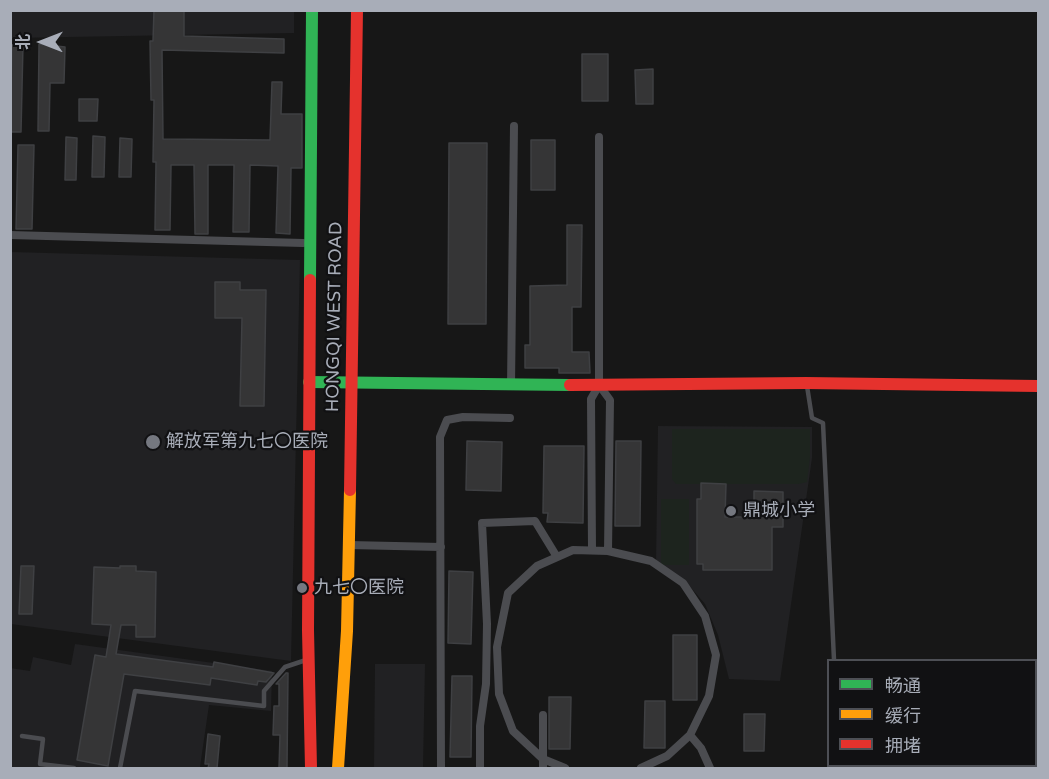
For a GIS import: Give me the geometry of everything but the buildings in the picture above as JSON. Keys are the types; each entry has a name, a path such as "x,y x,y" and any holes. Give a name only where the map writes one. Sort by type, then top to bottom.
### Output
{"main road":[{"name":"HONGQI WEST ROAD","path":"310,768 309,382 312,10"},
{"name":"HONGQI WEST ROAD","path":"338,768 350,545 357,10"},
{"path":"309,382 511,386 806,383 1038,386"}],"street":[{"path":"511,386 514,126"},
{"path":"592,550 591,399 599,385 599,137"},
{"path":"10,235 303,243"},
{"path":"599,385 610,400 608,551"},
{"path":"441,768 440,437 447,420 463,417 510,418"},
{"path":"480,768 480,726 486,684 487,648 482,523 535,520 557,557"},
{"path":"350,545 441,547"},
{"path":"565,768 543,764 513,730 499,694 497,647 508,593 537,566 573,550 592,550 608,551 651,561 683,583 705,616 716,655 709,696 690,735 667,756 641,768"},
{"path":"487,648 497,647"},
{"path":"543,715 543,764"},
{"path":"690,735 701,748 711,768"}],"lane":[{"path":"806,383 812,418 823,423 834,659"},
{"path":"120,768 135,691 264,706 264,691 285,667 309,659"},
{"path":"22,736 43,739 40,764 74,768"}],"shaded area":[{"path":"10,11 294,11 294,33 11,38"},
{"name":"解放军第九七〇医院","path":"11,252 300,260 291,661 11,624"},
{"name":"鼎城小学","path":"658,426 812,427 812,458 780,681 729,679 718,635 705,604 687,583 656,564"},
{"path":"672,429 810,429 807,482 798,484 676,484 672,479"},
{"path":"661,499 689,499 689,565 661,565"},
{"path":"75,644 272,671 271,711 209,705 200,767 207,768 11,768 10,668 30,671 33,657 71,665"},
{"path":"375,664 425,664 423,768 374,768"}],"traffic: fast":[{"path":"310,280 312,10"},
{"path":"309,382 570,385"}],"traffic: slow":[{"path":"338,768 347,631 350,490"}],"traffic: jam":[{"path":"350,490 357,10"},
{"path":"310,280 308,630 311,768"},
{"path":"570,385 806,383 1038,386"}],"place":[{"name":"解放军第九七〇医院","path":"153,442"},
{"name":"鼎城小学","path":"731,511"},
{"name":"九七〇医院","path":"302,588"}]}
